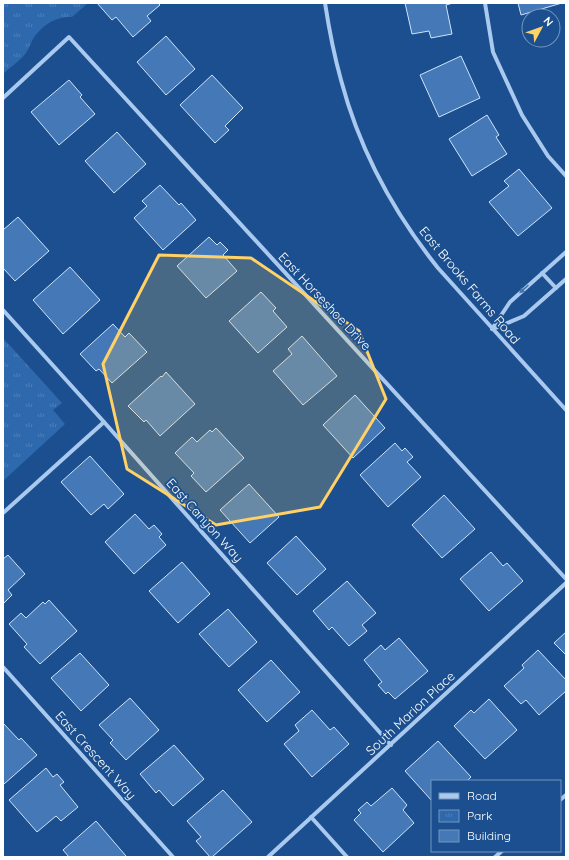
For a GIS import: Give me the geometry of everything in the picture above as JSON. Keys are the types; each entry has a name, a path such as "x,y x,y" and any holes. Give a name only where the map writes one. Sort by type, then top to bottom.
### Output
{"street":[{"name":"East Brooks Farms Road","path":"325,3 341,81 353,119 372,162 395,207 428,256 566,410"},
{"path":"485,3 493,52 522,115 548,156 566,176"},
{"name":"East Horseshoe Drive","path":"3,98 69,37 566,579"},
{"path":"492,329 510,302 566,252"},
{"path":"542,273 556,288"},
{"path":"492,329 524,316 566,279"},
{"name":"East Canyon Way","path":"3,310 391,745"},
{"path":"3,513 104,422"},
{"name":"South Marion Place","path":"268,857 566,583"},
{"name":"East Crescent Way","path":"3,667 173,857"},
{"path":"311,817 347,857"}],"highlighted area":[{"path":"159,255 251,258 359,331 386,399 320,507 216,525 127,469 103,364"}],"green space":[{"path":"3,3 88,3 72,17 56,19 42,28 34,38 24,56 3,74"},
{"path":"3,338 62,403 53,410 65,424 3,481"}],"building":[{"path":"97,3 158,3 160,5 147,16 151,21 133,37 116,17 112,20"},
{"path":"405,3 453,3 446,5 452,34 431,38 429,31 412,34"},
{"path":"518,3 562,3 545,8 521,8 521,15"},
{"path":"166,36 195,69 166,95 137,62"},
{"path":"461,56 480,98 439,117 420,75"},
{"path":"212,75 243,108 225,126 229,130 215,143 180,105"},
{"path":"69,80 82,95 80,97 95,114 59,145 31,112"},
{"path":"487,115 499,135 496,137 507,154 472,176 449,139"},
{"path":"117,132 146,164 114,193 85,161"},
{"path":"519,169 552,208 518,236 489,202 509,186 504,181"},
{"path":"160,185 179,205 181,203 196,220 163,250 134,218 147,206 142,201"},
{"path":"18,217 49,251 15,281 3,268 3,230"},
{"path":"209,237 217,245 220,242 228,250 223,255 237,271 206,298 177,266"},
{"path":"70,267 100,300 63,334 33,300"},
{"path":"261,292 276,308 273,311 287,327 258,353 229,321"},
{"path":"113,324 125,337 129,333 147,352 112,383 99,369 96,371 80,354"},
{"path":"302,336 337,376 303,405 273,371 292,354 288,349"},
{"path":"166,372 195,404 160,436 146,420 144,422 128,406"},
{"path":"355,395 385,428 353,458 323,425"},
{"path":"216,428 244,458 206,492 191,476 194,473 175,453 192,437 197,442 210,430 212,432"},
{"path":"395,443 402,451 405,448 413,457 407,462 421,477 388,507 360,475"},
{"path":"90,456 124,494 108,509 104,504 91,515 61,482"},
{"path":"249,484 279,517 250,543 220,510"},
{"path":"444,495 475,529 442,558 412,525"},
{"path":"135,514 149,529 154,525 162,534 159,537 166,545 134,574 105,542"},
{"path":"296,536 326,569 297,595 267,563"},
{"path":"491,552 503,566 507,563 523,581 489,611 460,579"},
{"path":"8,555 25,574 8,590 12,595 3,604 3,559"},
{"path":"182,562 210,594 178,623 149,591"},
{"path":"347,581 376,613 362,625 367,631 349,646 332,627 329,630 313,611"},
{"path":"49,600 77,631 40,664 24,647 27,644 9,624 21,613 26,618 43,602 45,604"},
{"path":"228,609 257,642 229,667 199,634"},
{"path":"566,632 566,655 554,643"},
{"path":"399,638 428,671 395,699 388,692 386,694 378,685 382,682 364,660 381,645 385,650"},
{"path":"538,650 566,680 566,691 539,715 526,700 521,704 504,686 524,668 522,665"},
{"path":"80,653 109,685 81,711 51,678"},
{"path":"271,660 300,692 267,722 238,690"},
{"path":"130,698 159,730 126,760 110,743 113,740 99,725"},
{"path":"489,699 517,730 485,759 454,726 471,710 474,713"},
{"path":"312,710 330,730 334,727 349,744 312,777 284,744 299,731 295,725"},
{"path":"3,723 19,740 21,738 37,755 4,784 3,783"},
{"path":"438,741 471,777 468,780 431,780 431,800 405,771"},
{"path":"174,745 204,779 173,806 159,790 156,793 140,774"},
{"path":"46,768 53,777 57,774 64,782 60,785 78,807 61,821 56,816 37,832 9,800"},
{"path":"392,788 407,805 403,810 414,823 383,852 354,820 361,813 358,810 367,802 371,806"},
{"path":"223,790 252,822 212,857 210,857 196,841 201,837 187,821"},
{"path":"96,821 126,856 125,857 69,857 63,850"}]}
